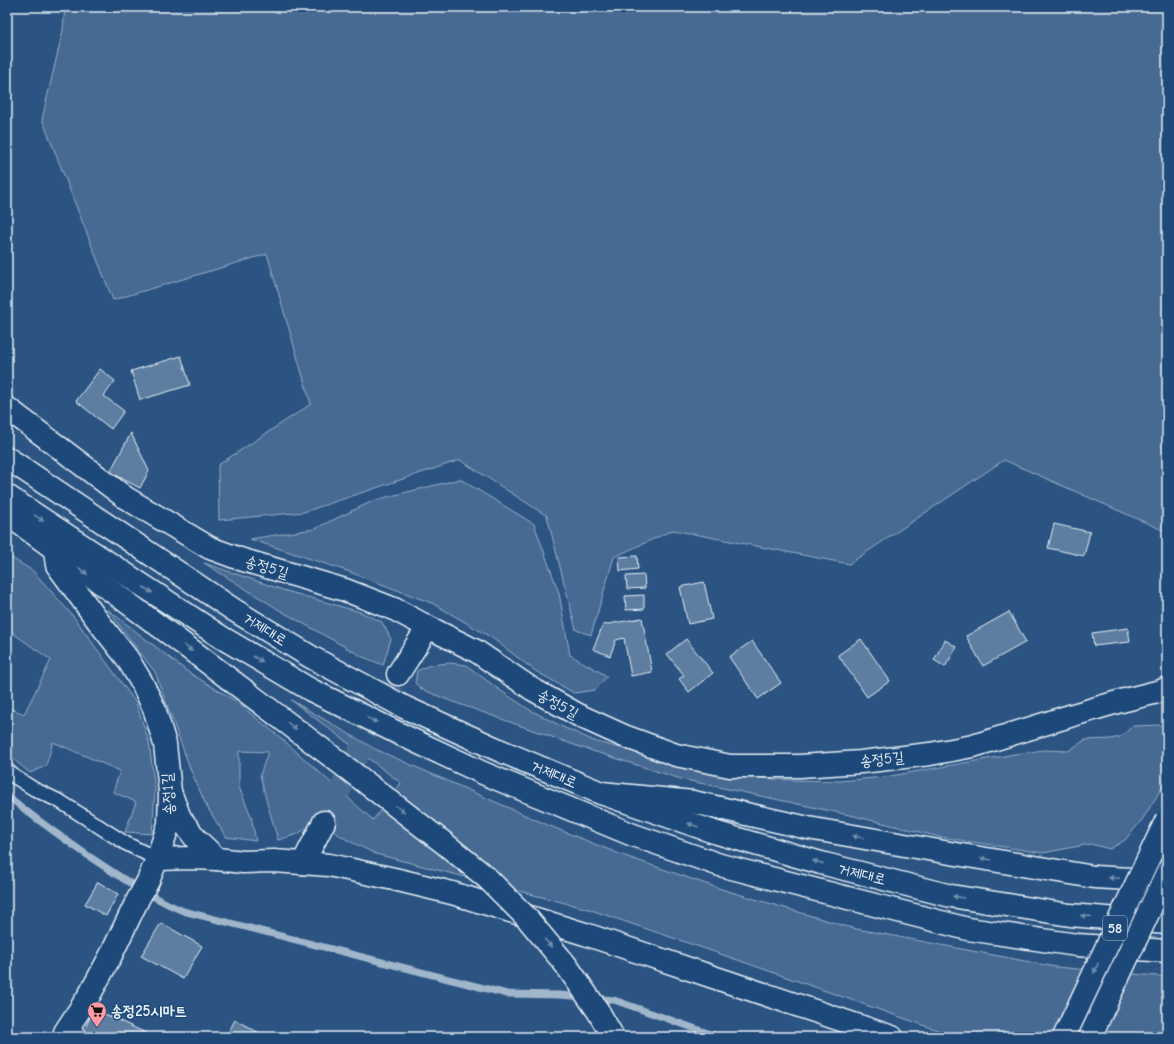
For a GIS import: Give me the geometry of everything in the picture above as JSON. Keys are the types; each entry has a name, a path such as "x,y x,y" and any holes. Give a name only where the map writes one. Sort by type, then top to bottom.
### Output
{"main road":[{"name":"송정5길","path":"7,408 126,498 210,548 240,559 345,590 394,609 476,651 532,689 582,718 624,736 676,755 730,766 800,766 860,762 930,754 973,746 1167,688"},
{"name":"거제대로","path":"7,458 234,610 311,657 404,706 501,751 601,793 714,832 821,863 951,896 1070,915 1167,923"},
{"name":"거제대로","path":"7,496 220,637 311,690 483,773 633,835 720,865 968,929 1077,945 1167,951"},
{"path":"7,514 185,645 444,842 487,878 527,918 566,965 598,1011 612,1037"},
{"name":"송정1길","path":"55,550 57,565 127,658 142,683 154,708 165,744 170,792 170,824 158,860 112,955 66,1035"},
{"path":"398,674 428,627"},
{"path":"170,792 180,818 196,839 217,859"},
{"path":"601,793 693,802 808,828 950,854 1094,877 1167,881"},
{"name":"58","path":"1064,1037 1167,819"},
{"path":"303,864 324,822"},
{"path":"158,860 192,858 244,862 274,861 336,867 394,879 452,893 585,934 892,1037"},
{"name":"58","path":"1090,1037 1167,873"}],"lane":[{"path":"7,770 34,789 61,802 125,843 158,860"}],"shaded area":[{"path":"65,7 1167,7 1167,532 1004,460 849,564 673,530 614,557 591,635 576,630 547,516 460,460 304,512 219,520 218,465 311,404 267,254 113,300 42,119 63,30"},
{"path":"460,479 534,524 559,593 570,655 607,676 595,690 574,693 534,670 492,638 434,604 347,571 250,539 314,529 375,500"},
{"path":"7,555 33,571 73,616 136,703 149,742 155,790 152,834 125,832 136,802 113,792 120,771 53,742 46,766 30,773 7,754 7,707 24,714 51,660 7,629"},
{"path":"204,563 283,590 360,612 382,622 391,639 383,665 363,657 281,611"},
{"path":"107,609 188,672 234,700 281,738 373,820 401,783 291,700 375,749 550,826 622,855 718,888 852,928 1056,967 1167,977 1167,1037 957,1037 588,909 376,854 349,841 316,821 298,834 278,840 260,775 268,752 239,751 239,787 251,816 256,841 226,837 207,807 191,771 155,672"},
{"path":"450,663 466,665 530,710 597,742 692,769 737,777 840,781 885,777 1015,754 1044,750 1068,751 1085,740 1120,737 1133,726 1161,725 1167,719 1167,775 1160,791 1142,820 1125,840 1110,849 1090,844 1043,853 940,837 854,816 681,779 580,747 448,700 421,689 415,683 417,671 430,665"}],"building":[{"path":"181,356 190,385 140,400 131,371"},
{"path":"100,369 115,381 104,396 124,411 111,429 76,401"},
{"path":"131,433 149,471 140,488 110,472"},
{"path":"1054,524 1090,532 1084,556 1048,548"},
{"path":"637,556 638,569 620,571 619,557"},
{"path":"644,575 645,588 627,589 626,576"},
{"path":"704,582 712,619 688,624 680,587"},
{"path":"644,595 644,609 626,610 625,596"},
{"path":"1009,612 1026,642 983,666 966,636"},
{"path":"642,618 652,672 631,676 624,638 616,640 610,656 593,649 603,625"},
{"path":"1128,628 1130,642 1094,646 1092,633"},
{"path":"686,639 713,673 689,692 679,679 684,675 667,654"},
{"path":"861,639 890,681 867,697 838,655"},
{"path":"945,640 957,647 945,667 934,660"},
{"path":"752,641 781,683 758,699 729,657"},
{"path":"98,882 118,894 106,916 85,904"},
{"path":"161,923 202,946 183,979 141,956"},
{"path":"94,1009 148,1034 147,1037 94,1037 83,1032"},
{"path":"235,1020 267,1037 226,1037"},
{"path":"7,1029 19,1035 18,1037 7,1037"}],"waterway":[{"path":"7,795 37,819 90,857 147,893 183,911 507,994 583,997"},
{"path":"595,998 614,1000 719,1037"}],"tunnel":[{"path":"324,822 398,674"}],"place":[{"name":"송정25시마트","path":"97,1028"}]}
